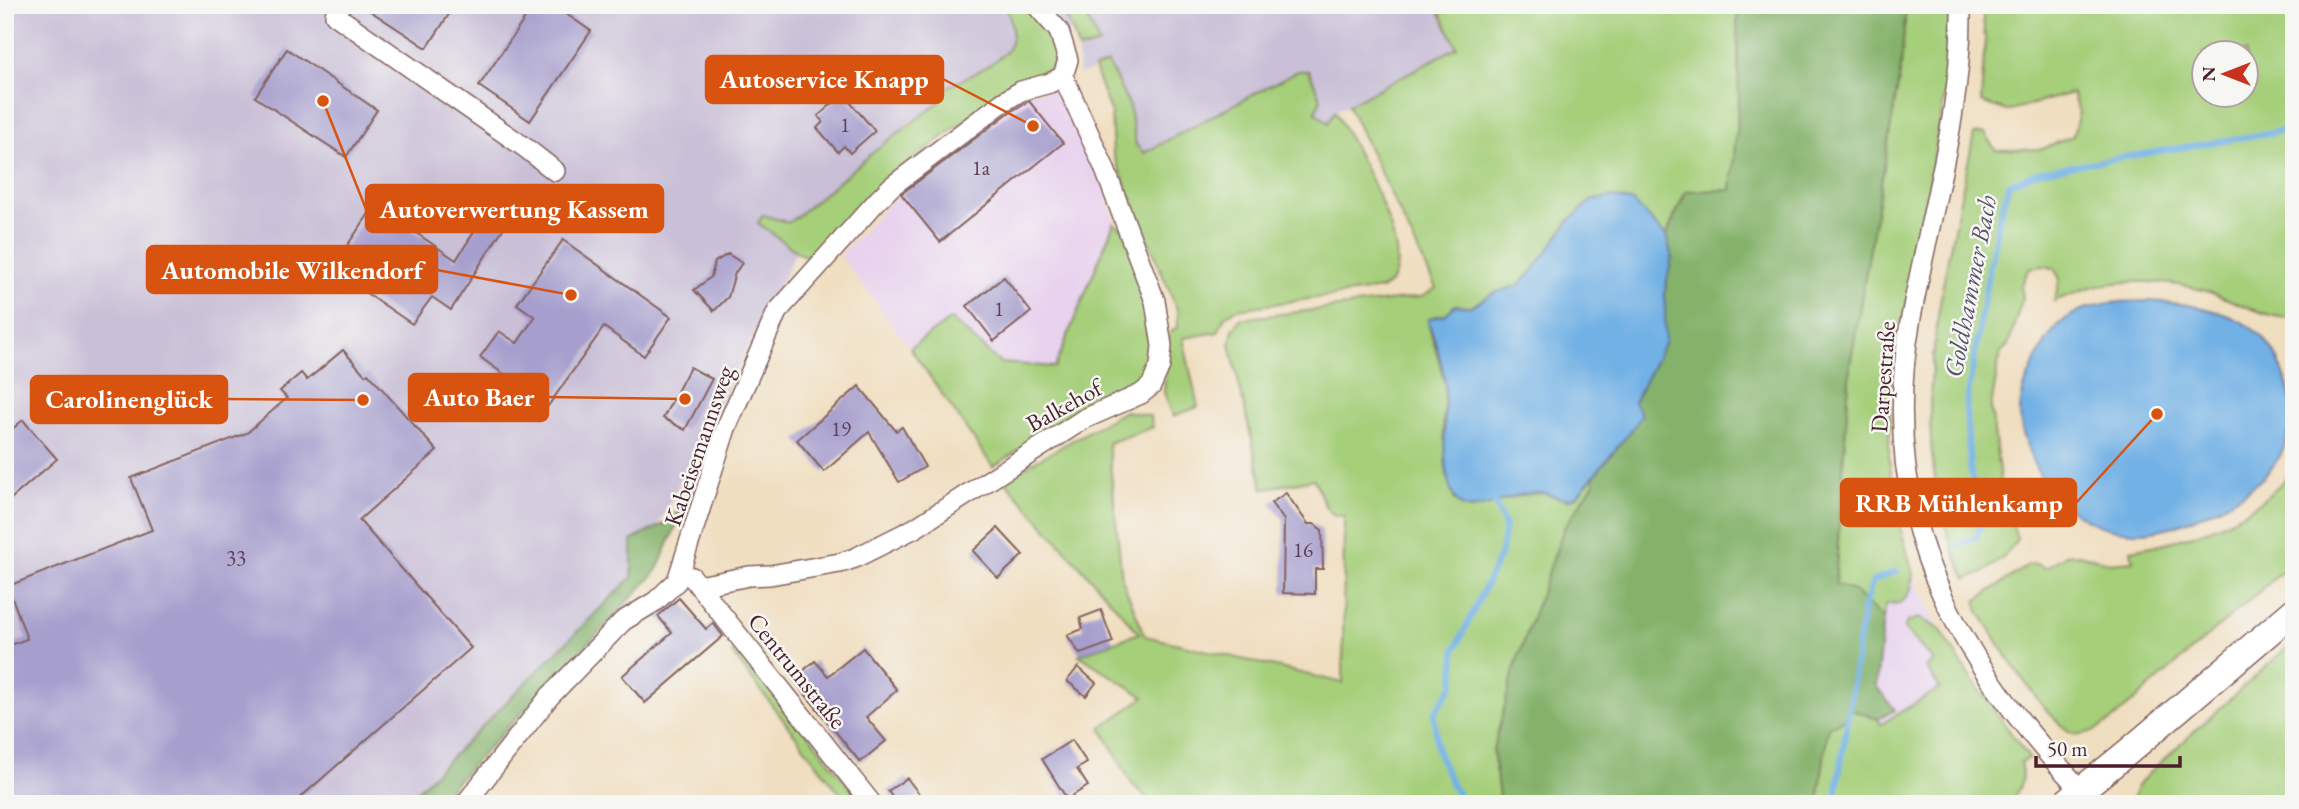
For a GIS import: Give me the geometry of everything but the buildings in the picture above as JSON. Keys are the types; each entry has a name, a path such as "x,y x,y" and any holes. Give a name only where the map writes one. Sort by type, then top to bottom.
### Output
{"main road":[{"path":"2079,799 2294,611"}],"street":[{"path":"341,5 335,15 527,149 555,172"},
{"path":"1035,5 1059,32 1068,60 1063,76"},
{"name":"Darpestraße","path":"1961,5 1961,61 1952,128 1910,323 1904,365 1902,423 1905,470 1921,546 1968,645 2079,799"},
{"name":"Kabeisemannsweg","path":"465,804 550,696 623,621 671,589 682,571 726,428 777,312 892,186 1021,90 1050,83 1063,76"},
{"name":"Balkehof","path":"699,586 840,563 855,558 915,528 1084,419 1141,394 1151,386 1160,366 1162,346 1155,301 1104,167 1063,76"},
{"name":"Centrumstraße","path":"682,571 699,586 872,804"}],"shaded area":[{"path":"5,5 1436,5 1457,47 1335,111 1328,123 1315,112 1297,71 1144,153 1136,145 1129,105 1108,64 1079,75 1074,32 1043,30 811,222 632,577 404,804 5,804"},
{"path":"1061,92 1106,188 1114,223 1055,367 1000,363 951,319 910,348 840,255 900,193 1023,94"},
{"path":"1913,573 1941,635 2020,763 2023,780 2014,797 1927,696 1880,724 1878,719 1895,709 1876,686 1886,604 1899,603 1911,589"}],"green space":[{"path":"1005,5 1026,5 1046,29 1055,47 1055,56 1045,74 1001,93 881,184 817,251 807,256 800,254 758,223 763,215 789,223 882,145 940,102 941,91 987,66 1003,54 1008,49 1012,33"},
{"path":"1056,5 1076,5 1088,19 1099,44 1078,50 1070,26"},
{"path":"1436,5 1737,5 1739,100 1731,190 1686,191 1666,236 1633,202 1519,285 1494,293 1470,307 1455,305 1445,315 1435,316 1428,322 1445,383 1443,430 1454,499 1463,507 1472,509 1522,495 1542,493 1568,500 1577,496 1594,476 1594,483 1564,528 1493,750 1500,804 1153,804 1132,784 1101,728 1144,697 1079,655 1139,633 1003,479 1125,411 1150,416 1153,427 1108,443 1122,579 1145,636 1343,683 1344,516 1334,515 1326,508 1314,479 1263,489 1230,344 1233,330 1240,319 1421,297 1436,288 1348,105 1457,47"},
{"path":"1737,5 1906,5 1901,67 1850,365 1835,584 1854,591 1883,619 1876,686 1895,710 1878,719 1852,710 1842,721 1828,727 1818,804 1500,804 1493,750 1515,666 1564,528 1594,483 1594,476 1634,427 1634,402 1665,341 1665,289 1672,257 1666,236 1686,191 1731,190 1739,100"},
{"path":"1906,5 1950,5 1949,74 1890,391 1889,460 1897,516 1913,573 1911,589 1906,598 1899,603 1886,604 1883,619 1854,591 1835,585 1850,365 1901,67"},
{"path":"1982,5 2279,5 2294,22 2294,317 2273,316 2202,290 2159,283 2108,284 2054,301 2060,279 2054,268 2029,268 2021,287 2023,297 2008,345 2000,354 1991,407 2000,481 2017,539 1996,563 1966,579 1945,526 1934,471 1930,415 1940,301 1974,134 1985,133 1995,150 2042,149 2073,136 2079,112 2072,93 2007,111 1981,102 1985,39"},
{"path":"1108,63 1129,105 1136,145 1144,153 1297,71 1309,71 1321,99 1315,112 1328,123 1335,111 1379,197 1395,248 1396,268 1390,283 1381,289 1237,309 1225,316 1218,332 1183,338 1198,407 1173,416 1164,392 1169,333 1178,327 1178,312 1113,154 1111,114 1094,68"},
{"path":"1114,223 1124,230 1142,282 1151,347 1143,380 1079,410 993,467 910,348 951,319 1000,363 1055,367"},
{"path":"2294,467 2294,561 2111,721 2085,734 2076,734 2065,729 2023,680 1986,623 1976,601 2028,565 2037,564 2046,568 2066,555 2079,554 2110,563 2133,561 2131,550 2177,540 2222,524 2262,500"},
{"path":"686,504 656,572 435,804 404,804 632,577 632,540 666,523"},
{"path":"1919,618 1940,629 1970,677 2029,758 2020,763 2022,780 2018,790 2008,804 1818,804 1828,727 1842,721 1851,710 1878,719 1881,724 1940,688 1926,668 1934,661 1904,629 1907,622"},
{"path":"2294,641 2294,804 2132,804 2137,786 2151,771"},
{"path":"739,646 863,804 848,804 732,653"}],"water":[{"path":"1614,197 1633,202 1666,236 1672,257 1665,289 1665,342 1634,402 1642,415 1577,496 1563,498 1534,493 1483,507 1464,507 1455,499 1446,469 1445,384 1428,322 1430,318 1445,315 1455,305 1470,307 1494,293 1519,285 1532,272 1570,220 1592,200"},
{"path":"2150,301 2208,309 2249,326 2270,347 2282,368 2289,391 2291,414 2283,451 2274,466 2247,491 2211,511 2164,529 2135,532 2116,530 2082,517 2054,495 2034,464 2021,423 2020,408 2027,380 2040,352 2054,330 2067,318 2099,305"}],"waterway":[{"name":"Goldhammer Bach","path":"1958,546 1976,537 1982,524 1970,468 1966,408 1999,218 2009,184 2040,171 2294,129"},
{"name":"Goldhammer Bach","path":"1464,804 1453,787 1437,750 1434,713 1454,684 1455,650 1501,553 1505,526 1494,502"},
{"name":"Goldhammer Bach","path":"1835,804 1863,611 1873,581 1897,571"}],"place":[{"name":"Autoverwertung Kassem","path":"323,101"},
{"name":"Autoservice Knapp","path":"1033,126"},
{"name":"Automobile Wilkendorf","path":"571,295"},
{"name":"Auto Baer","path":"685,399"},
{"name":"Carolinenglück","path":"363,400"},
{"name":"RRB Mühlenkamp","path":"2157,414"}]}
